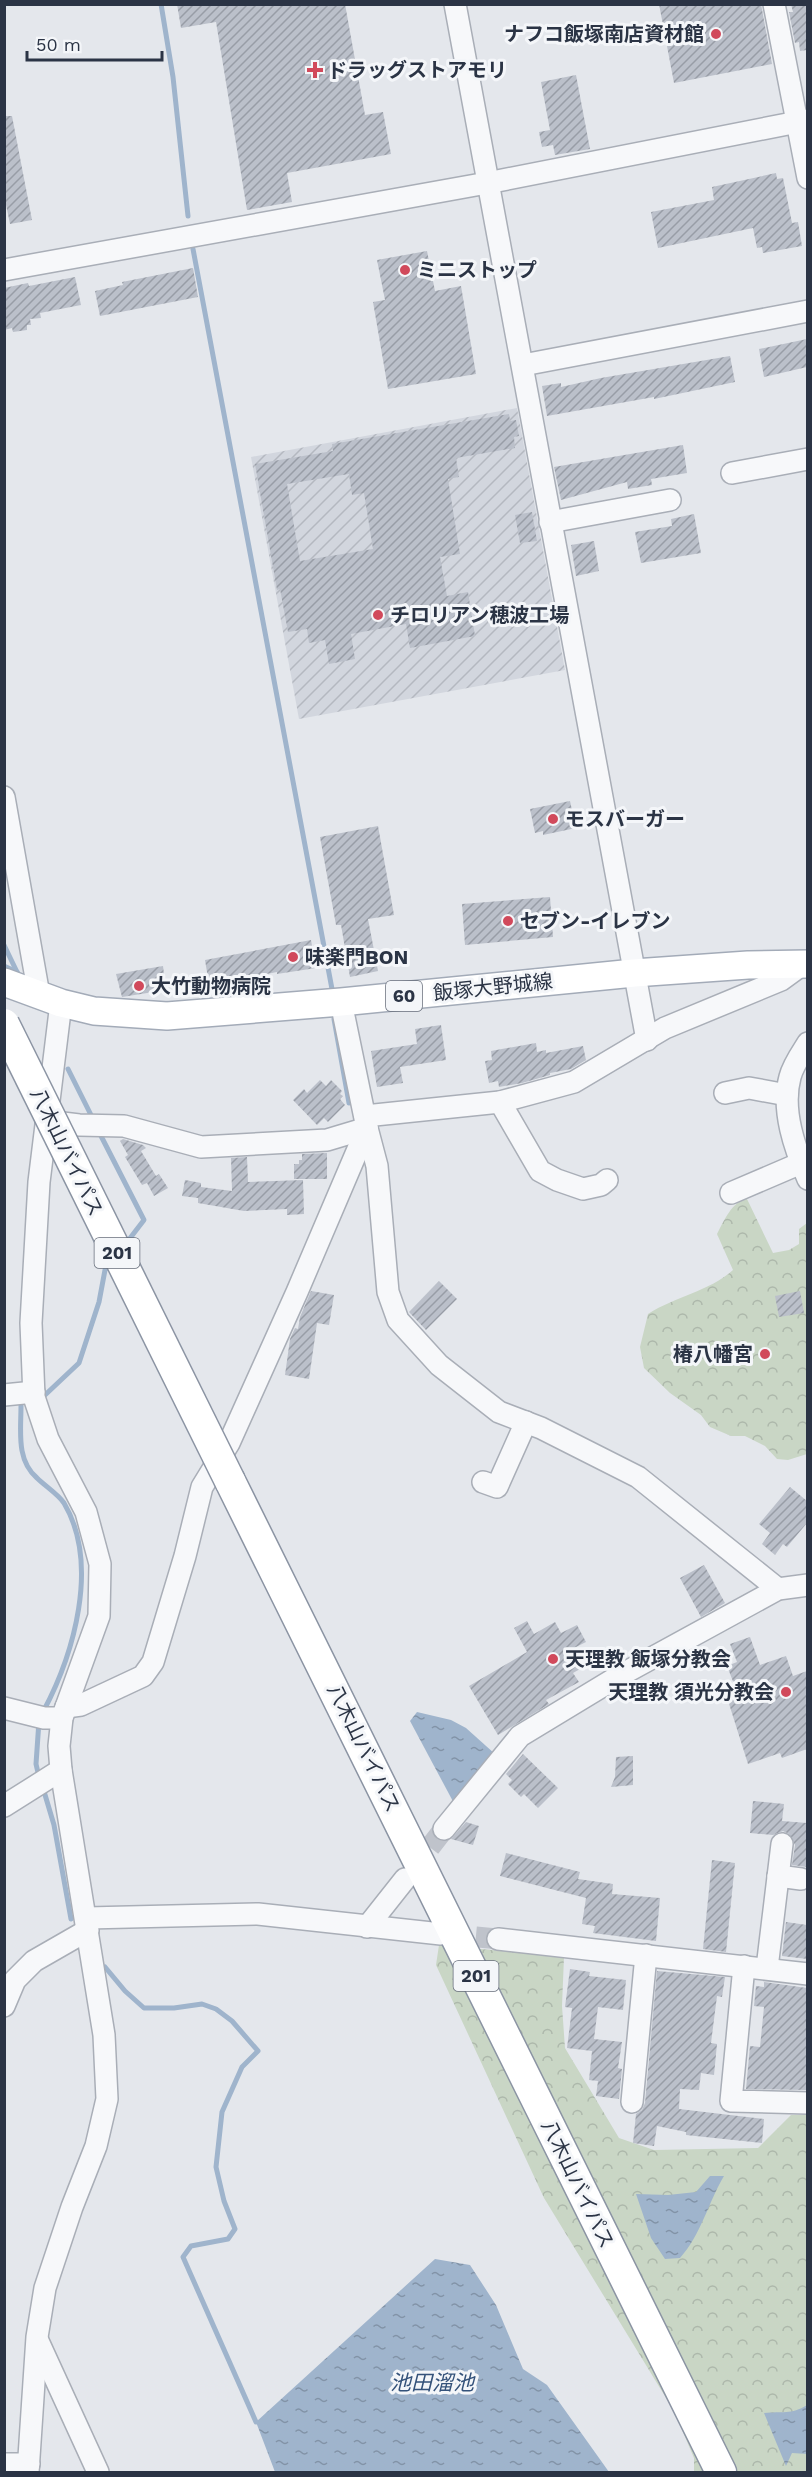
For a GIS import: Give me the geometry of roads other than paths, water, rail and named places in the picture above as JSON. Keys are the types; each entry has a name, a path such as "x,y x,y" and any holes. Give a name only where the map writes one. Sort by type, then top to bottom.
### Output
{"highway":[{"name":"八木山バイパス","path":"4,1024 721,2472"}],"main road":[{"name":"飯塚大野城線","path":"4,982 50,999 94,1011 166,1016 341,1002 634,973 748,965 805,964"}],"street":[{"path":"456,4 487,183 523,366 647,1040"},
{"path":"774,4 802,121 807,178"},
{"path":"4,270 487,183 802,121"},
{"path":"523,366 807,311"},
{"path":"732,473 807,459"},
{"path":"550,522 670,500"},
{"path":"4,797 50,999 54,1057 39,1182 31,1323 34,1392 48,1439 86,1512 100,1564 99,1616 52,1715 59,1746 47,1779 87,1924 104,2035 107,2100 96,2146 72,2207 45,2288 37,2337 29,2468 4,2464"},
{"path":"46,1120 124,1126 201,1147 327,1140 366,1122 500,1102 574,1082 665,1028 781,980 805,964"},
{"path":"341,1002 377,1166 388,1292 398,1320 439,1365 499,1412 526,1422 638,1477 778,1588"},
{"path":"731,1193 804,1171 792,1132 787,1095 790,1075 807,1043"},
{"path":"4,1054 54,1057"},
{"path":"725,1093 749,1088 787,1095"},
{"path":"500,1102 540,1171 557,1180 583,1188 601,1185 607,1180"},
{"path":"4,1708 52,1715 81,1705 142,1677 153,1662 185,1556 202,1487 228,1443 297,1292 366,1122"},
{"path":"4,1395 34,1392"},
{"path":"483,1482 497,1487 526,1422"},
{"path":"444,1829 520,1736 619,1676 778,1588 807,1585"},
{"path":"4,1806 47,1779"},
{"path":"767,1968 782,1844"},
{"path":"778,1876 801,1879"},
{"path":"367,1927 405,1879"},
{"path":"4,2006 15,1980 34,1962 87,1924 258,1914 441,1934"},
{"path":"498,1939 807,1974"},
{"path":"632,2102 646,1955"},
{"path":"744,1966 731,2101 807,2103"},
{"path":"37,2337 98,2472"}],"water":[{"path":"417,1712 451,1720 466,1728 495,1754 456,1807 410,1721"},
{"path":"710,2176 724,2176 699,2229 680,2258 665,2259 651,2238 636,2194 668,2195 696,2192"},
{"name":"池田溜池","path":"435,2259 470,2265 496,2305 523,2369 547,2385 609,2472 275,2472 256,2422"},
{"path":"807,2405 807,2454 792,2453 786,2466 764,2413 791,2411"}],"waterway":[{"path":"161,4 173,77 188,216"},
{"path":"193,249 332,989"},
{"path":"4,945 17,972"},
{"path":"4,966 17,972"},
{"path":"334,1019 349,1103"},
{"path":"68,1069 94,1121"},
{"path":"99,1132 144,1220 124,1246"},
{"path":"45,1395 79,1363 99,1302 105,1270 111,1263"},
{"path":"21,1406 21,1445 26,1463 30,1471 64,1503 75,1527 80,1553 79,1609 73,1636 43,1712"},
{"path":"39,1721 36,1764 39,1777"},
{"path":"43,1788 54,1825 71,1919"},
{"path":"105,1967 125,1991 144,2008 174,2008 202,2004 216,2009 232,2021 258,2051 242,2067 222,2112 216,2167 224,2201 235,2229 228,2239 191,2246 183,2257 256,2422"}],"tunnel":[{"path":"411,1872 444,1829"},
{"path":"445,1934 498,1939"}],"place":[{"name":"ナフコ飯塚南店資材館","path":"716,34"},
{"name":"ドラッグストアモリ","path":"315,70"},
{"name":"ミニストップ","path":"405,270"},
{"name":"チロリアン穂波工場","path":"378,615"},
{"name":"モスバーガー","path":"553,819"},
{"name":"セブン-イレブン","path":"508,921"},
{"name":"味楽門BON","path":"293,957"},
{"name":"大竹動物病院","path":"139,986"},
{"name":"椿八幡宮","path":"765,1354"},
{"name":"天理教 飯塚分教会","path":"553,1659"},
{"name":"天理教 須光分教会","path":"786,1692"}]}
